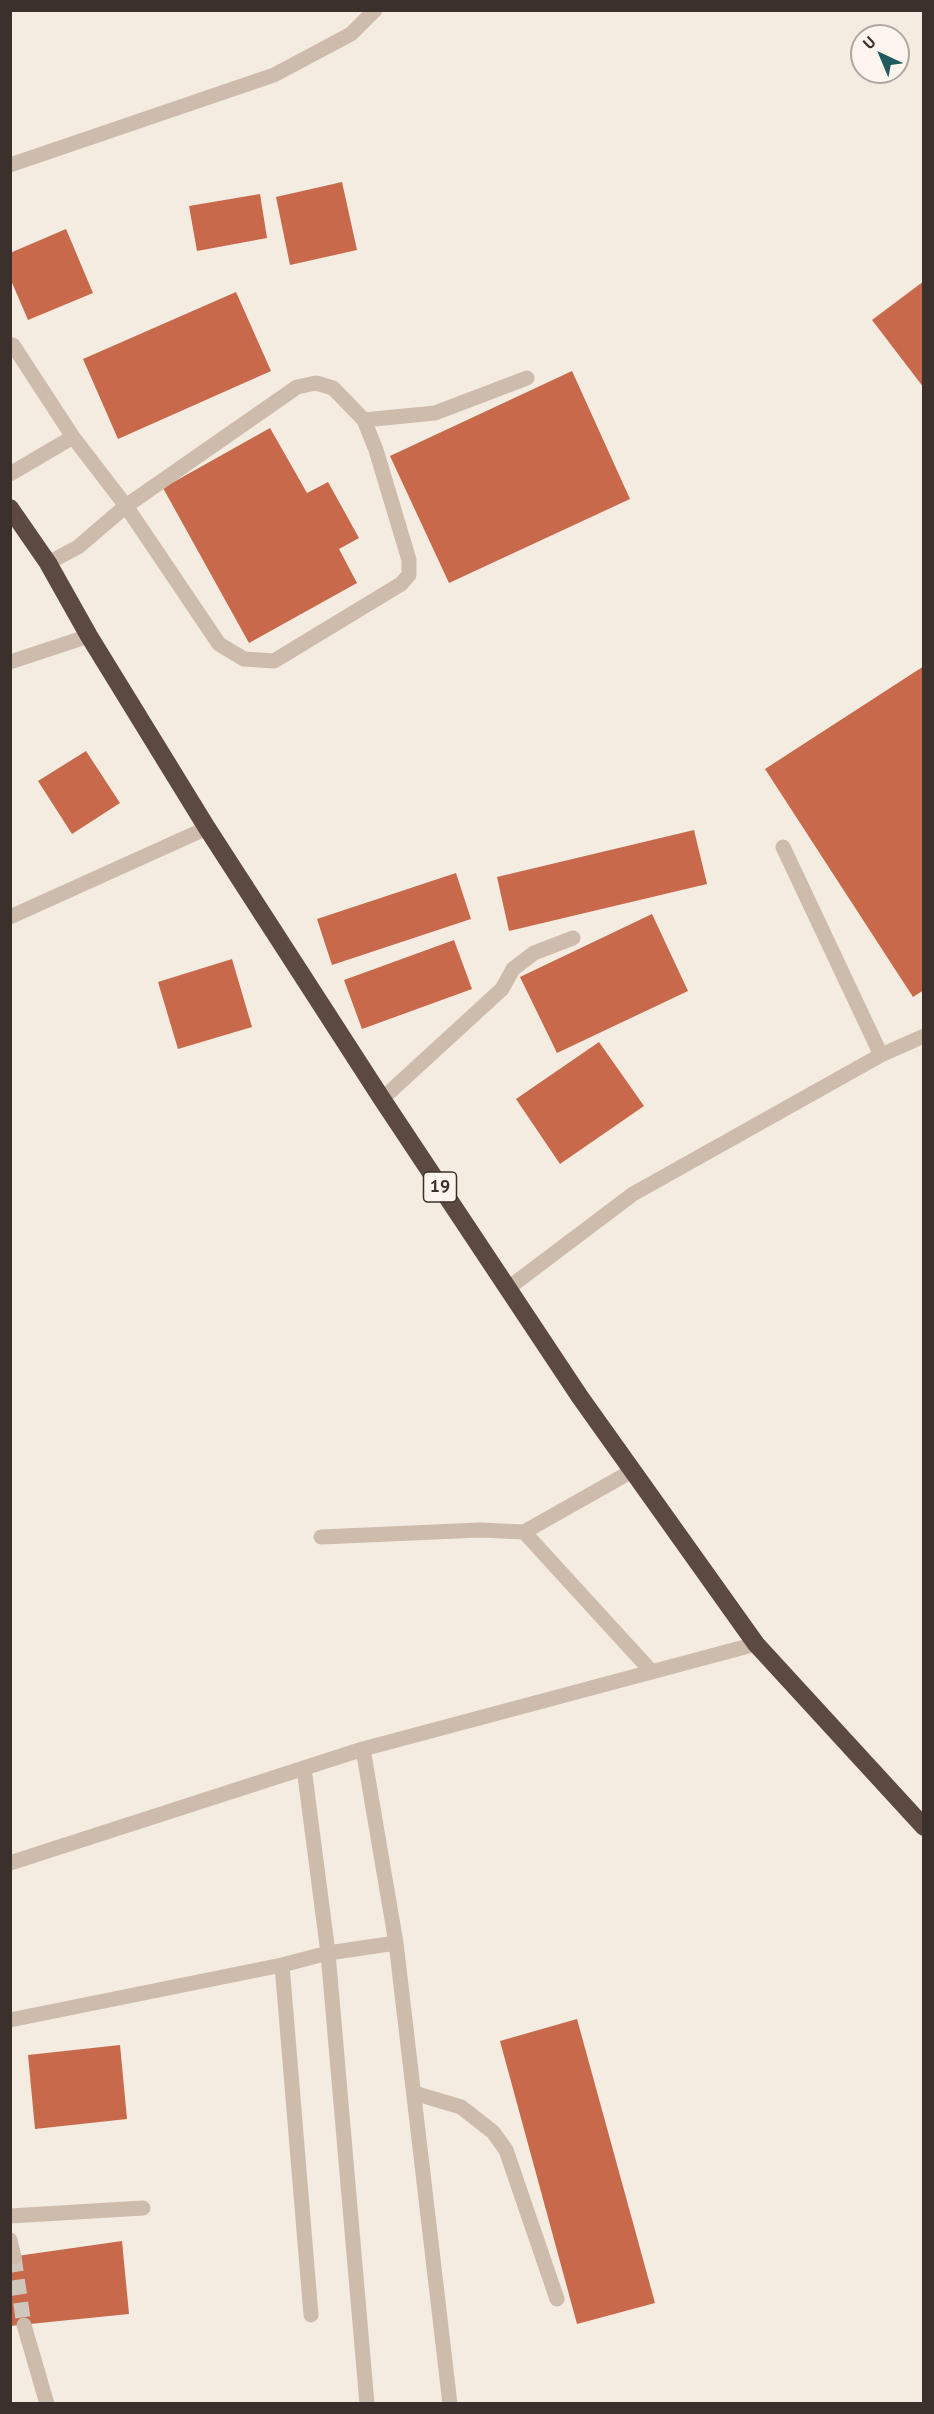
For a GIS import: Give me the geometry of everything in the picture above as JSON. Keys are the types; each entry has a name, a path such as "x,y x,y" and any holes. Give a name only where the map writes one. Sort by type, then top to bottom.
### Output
{"highway":[{"name":"19","path":"10,508 48,563 89,636 207,828 382,1099 507,1289 632,1471 756,1644 924,1827"}],"street":[{"path":"10,165 274,75 351,33 375,10"},
{"path":"13,345 73,437 126,506 219,644 244,659 274,661 401,584 409,575 410,560 376,450 364,420 333,388 315,383 297,387 126,506 78,547 48,563"},
{"path":"364,420 435,413 527,378"},
{"path":"10,474 73,437"},
{"path":"10,662 89,636"},
{"path":"10,917 207,828"},
{"path":"783,847 881,1055"},
{"path":"382,1099 502,989 513,969 534,953 573,938"},
{"path":"507,1289 633,1194 881,1055 924,1036"},
{"path":"321,1537 480,1530 524,1532 632,1471"},
{"path":"524,1532 652,1672"},
{"path":"10,1863 363,1749 756,1644"},
{"path":"363,1749 396,1943 450,2403"},
{"path":"304,1768 328,1953 367,2403"},
{"path":"10,2020 282,1965 328,1953 396,1943"},
{"path":"282,1965 311,2315"},
{"path":"414,2093 461,2107 493,2132 506,2150 557,2299"},
{"path":"10,2216 143,2208"},
{"path":"10,2241 14,2257"},
{"path":"24,2325 47,2403"}],"building":[{"path":"342,182 357,250 290,265 276,197"},
{"path":"260,194 267,238 197,251 189,206"},
{"path":"66,229 93,293 28,320 10,278 10,253"},
{"path":"924,281 924,388 872,320"},
{"path":"236,292 271,371 118,439 83,359"},
{"path":"572,371 630,499 449,583 390,456"},
{"path":"270,428 307,493 328,482 359,538 339,549 357,583 249,643 163,488"},
{"path":"924,666 924,990 913,997 765,769"},
{"path":"86,751 120,803 72,834 38,781"},
{"path":"694,830 707,884 509,931 497,877"},
{"path":"456,873 471,919 332,965 317,919"},
{"path":"652,914 688,991 557,1053 520,977"},
{"path":"454,940 472,989 362,1029 344,980"},
{"path":"232,959 252,1027 178,1049 158,982"},
{"path":"599,1042 644,1106 560,1164 516,1099"},
{"path":"577,2019 655,2303 577,2324 500,2041"},
{"path":"120,2045 127,2119 35,2129 28,2055"},
{"path":"122,2241 129,2314 10,2326 10,2257"}],"tunnel":[{"path":"14,2257 24,2325"}]}
